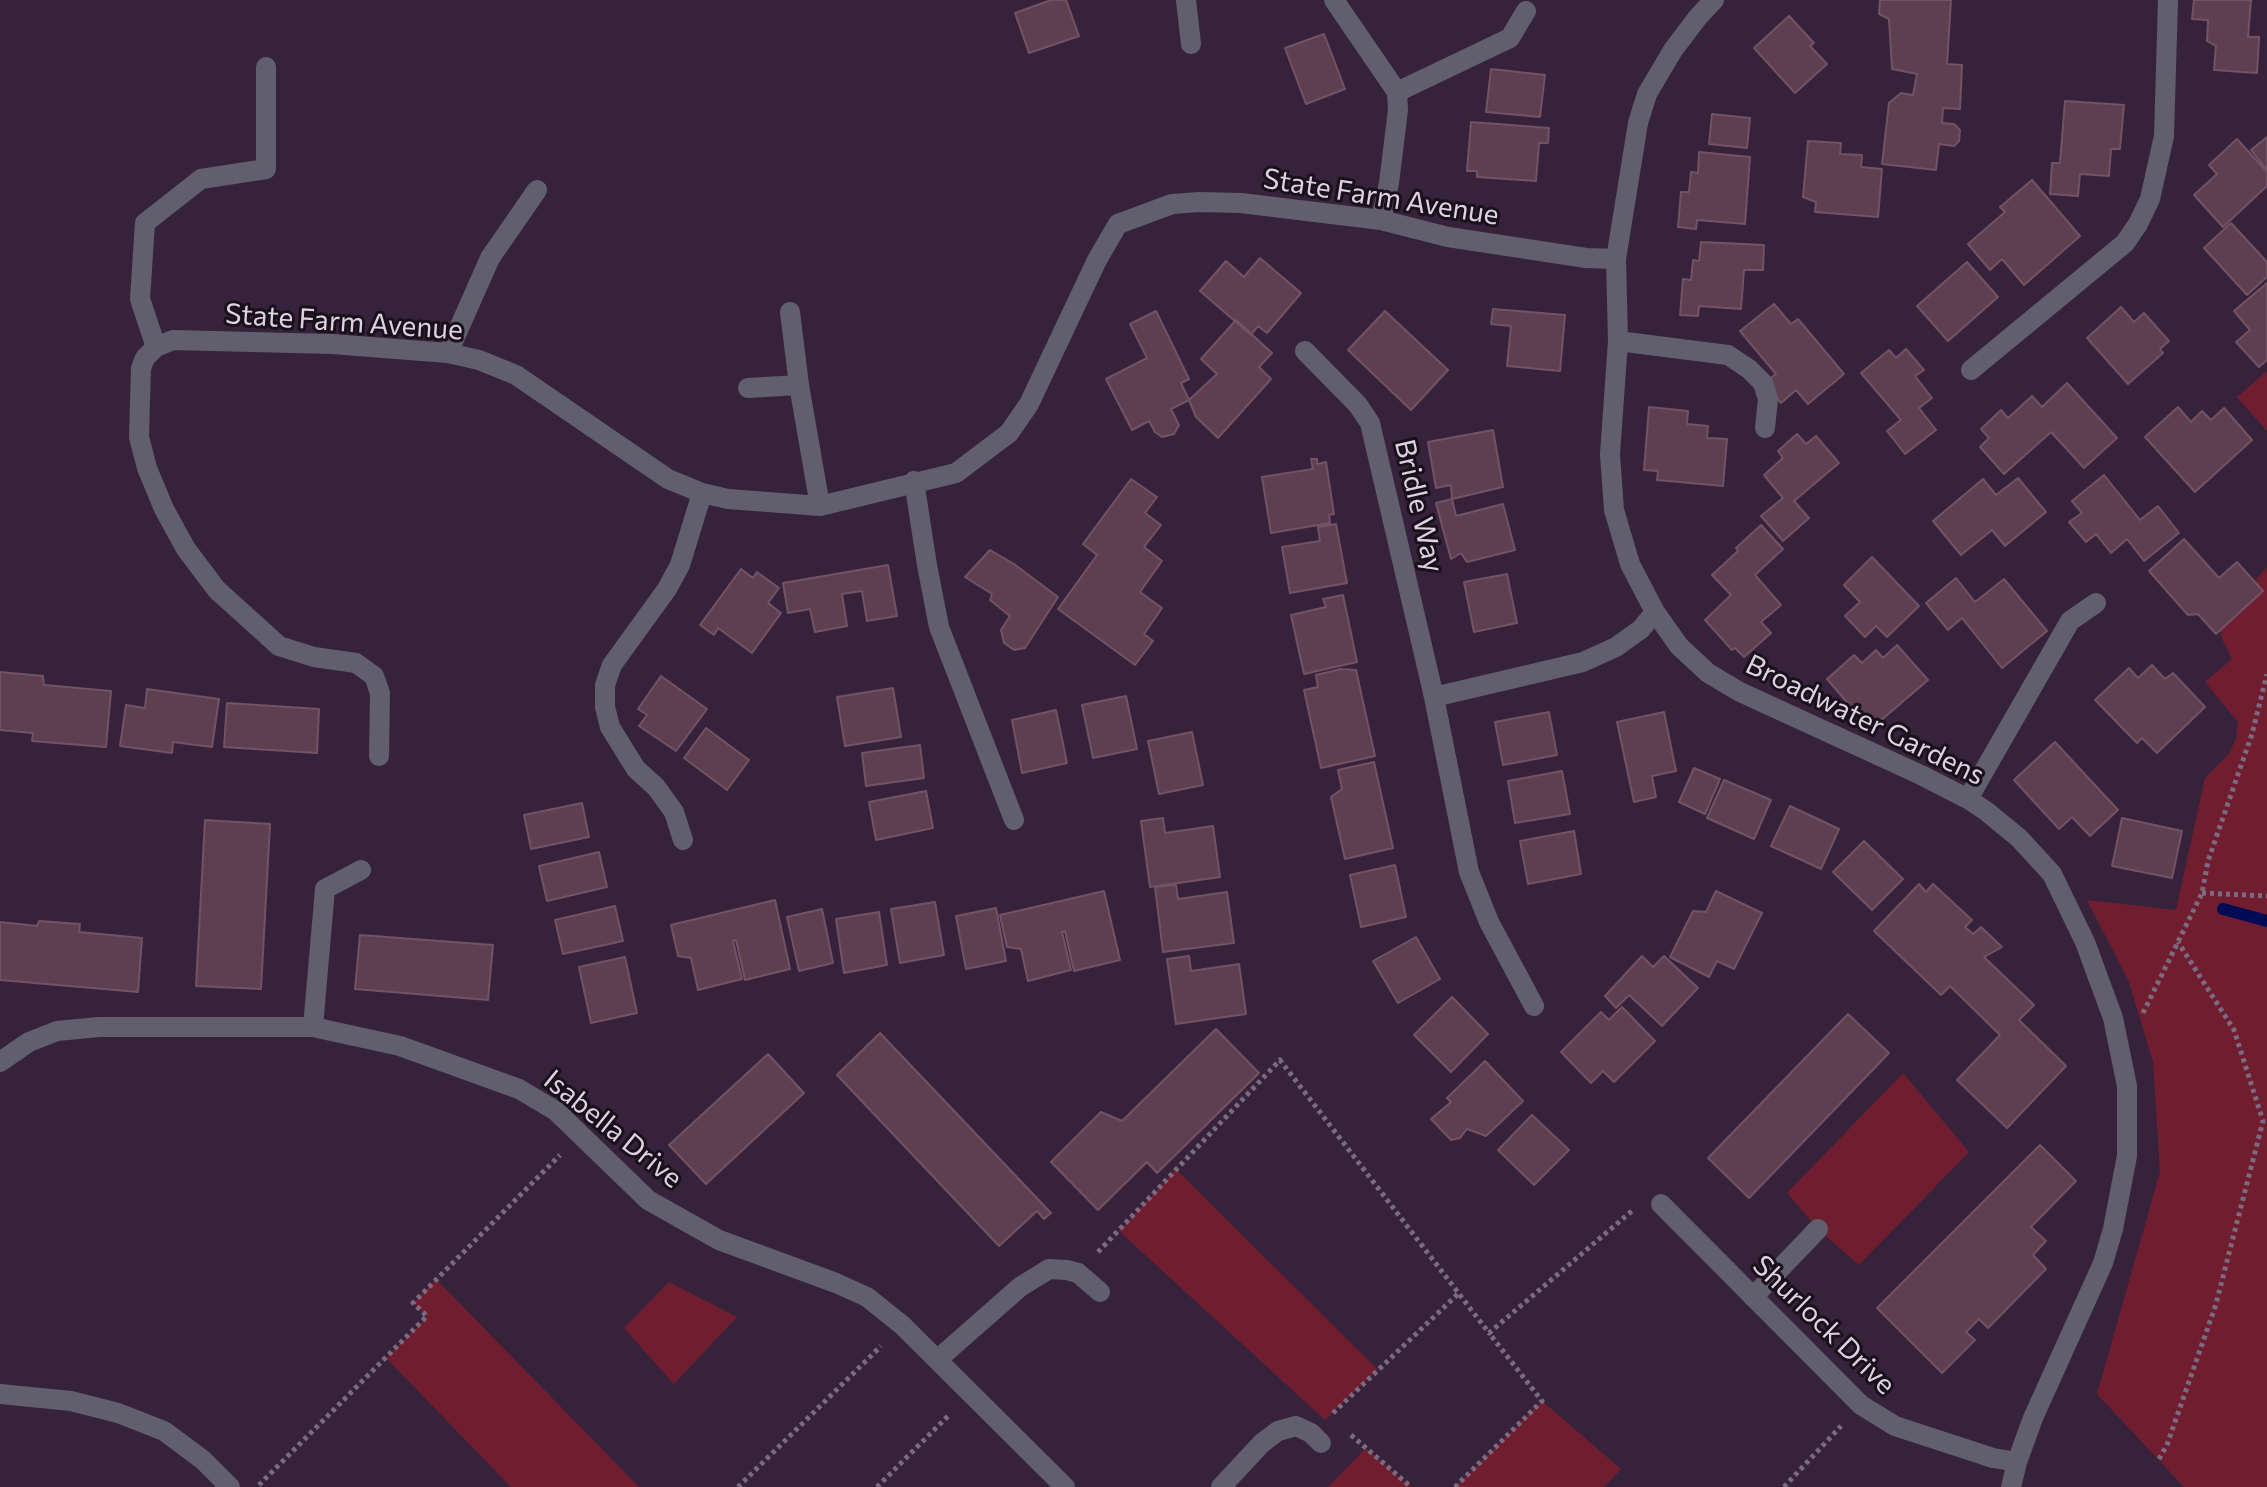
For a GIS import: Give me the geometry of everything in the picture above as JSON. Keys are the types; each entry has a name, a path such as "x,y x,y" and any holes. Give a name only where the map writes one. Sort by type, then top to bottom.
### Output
{"street":[{"path":"1186,0 1191,44"},
{"path":"1334,0 1397,92 1398,110 1389,183 1381,220"},
{"name":"Broadwater Gardens","path":"1714,0 1673,50 1647,94 1638,123 1616,259 1618,341 1610,454 1614,510 1630,564 1655,612 1679,646 1708,673 1740,692 1968,799 2019,838 2052,874 2085,942 2113,1018 2119,1045 2127,1086 2127,1156 2103,1263 2033,1418 2011,1487"},
{"path":"1971,370 2125,243 2138,224 2150,199 2164,136 2168,0"},
{"path":"1397,92 1510,38 1526,11"},
{"path":"266,67 266,169 201,179 145,223 140,299 165,343 145,358 141,368 139,437 164,509 186,549 217,590 279,646 314,657 356,663 374,676 380,693 379,756"},
{"path":"448,353 490,258 537,190"},
{"name":"State Farm Avenue","path":"165,343 332,344 448,353 479,360 516,375 668,479 702,493 728,499 820,506 956,473 1009,433 1029,404 1097,260 1118,224 1172,204 1241,203 1381,220 1448,237 1586,258 1616,259"},
{"path":"790,312 820,506"},
{"path":"1618,341 1728,355 1763,383 1768,399 1765,428"},
{"name":"Bridle Way","path":"1305,351 1358,405 1370,423 1434,697 1469,872 1489,922 1534,1006"},
{"path":"748,388 799,385"},
{"path":"914,481 939,627 1014,820"},
{"path":"683,840 674,812 656,787 636,769 610,727 605,707 605,685 612,665 667,589 680,565 702,493"},
{"path":"1968,799 2070,621 2096,603"},
{"path":"1434,697 1583,662 1616,647 1641,629 1655,612"},
{"path":"313,1027 325,889 361,870"},
{"name":"Isabella Drive","path":"0,1062 29,1042 57,1031 99,1027 313,1027 400,1046 519,1089 556,1111 648,1200 719,1240 867,1297 902,1325 1065,1487"},
{"name":"Shurlock Drive","path":"1661,1204 1861,1405 1895,1426 1993,1458 2017,1462"},
{"path":"1753,1297 1818,1229"},
{"path":"937,1360 1020,1287 1049,1269 1078,1273 1100,1292"},
{"path":"0,1394 71,1401 118,1413 164,1431 203,1460 230,1487"},
{"path":"1221,1487 1262,1443 1278,1431 1296,1426 1316,1438"}],"path":[{"path":"2119,1045 2133,1033 2202,893 2208,861 2252,734 2267,674"},
{"path":"2202,893 2267,896"},
{"path":"2159,1459 2167,1445 2216,1304 2263,1121 2234,1030 2178,942"},
{"path":"1078,1273 1280,1060 1542,1401 1455,1487"},
{"path":"257,1487 427,1316 413,1303 580,1134"},
{"path":"1489,1333 1650,1195 1661,1204"},
{"path":"1316,1438 1459,1293"},
{"path":"738,1487 902,1325"},
{"path":"877,1487 970,1393"},
{"path":"1784,1487 1861,1405"},
{"path":"1316,1438 1347,1433 1411,1487"}],"shaded area":[{"path":"2267,371 2267,431 2237,397"},
{"path":"2267,567 2267,1487 2184,1487 2097,1394 2160,1172 2153,1062 2129,982 2087,900 2176,910 2205,778 2228,755 2236,739 2238,722 2205,682 2232,659 2222,639 2219,623"},
{"path":"1903,1073 1969,1152 1859,1265 1818,1229 1787,1193"},
{"path":"1176,1169 1378,1370 1325,1420 1119,1231"},
{"path":"436,1279 639,1487 511,1487 386,1358 427,1317 413,1303"},
{"path":"669,1282 737,1317 674,1384 624,1328"},
{"path":"1542,1401 1621,1469 1604,1487 1455,1487"},
{"path":"1366,1448 1411,1487 1328,1487"}],"building":[{"path":"1051,0 1066,0 1079,36 1029,53 1015,13"},
{"path":"1880,0 1951,0 1947,64 1962,65 1960,109 1943,108 1942,123 1954,124 1960,130 1959,141 1954,146 1939,144 1936,170 1882,164 1889,103 1901,93 1913,95 1917,74 1892,69 1889,19 1879,14"},
{"path":"2194,0 2251,0 2248,37 2259,37 2257,73 2214,70 2216,46 2207,41 2208,20 2192,19"},
{"path":"1789,16 1814,43 1810,46 1827,64 1795,93 1754,48"},
{"path":"1324,34 1345,89 1306,104 1285,48"},
{"path":"1491,69 1545,75 1540,117 1486,112"},
{"path":"2065,101 2124,105 2120,149 2111,149 2109,176 2080,174 2078,196 2050,194 2052,163 2060,163"},
{"path":"1712,114 1750,118 1747,148 1709,144"},
{"path":"1471,122 1549,128 1548,143 1539,143 1536,181 1477,177 1477,171 1467,171"},
{"path":"2267,137 2267,170 2251,150"},
{"path":"2237,139 2267,172 2267,186 2223,227 2194,195 2217,174 2209,165"},
{"path":"1808,141 1841,143 1840,154 1862,155 1861,167 1882,169 1878,217 1815,212 1816,202 1803,197"},
{"path":"1699,152 1750,157 1745,224 1697,220 1696,229 1678,227 1681,192 1689,192 1691,172 1698,173"},
{"path":"2032,180 2080,236 2024,285 2002,259 1990,270 1968,244 2005,212 2000,207"},
{"path":"2231,223 2267,262 2267,277 2247,295 2204,248"},
{"path":"1701,242 1764,245 1763,270 1744,270 1741,309 1699,306 1698,316 1680,315 1683,279 1691,280 1693,260 1699,261"},
{"path":"1260,258 1301,293 1267,333 1258,326 1251,335 1200,291 1226,261 1244,277"},
{"path":"1967,262 1998,297 1948,341 1917,306"},
{"path":"2267,283 2267,360 2259,367 2236,342 2250,330 2234,311"},
{"path":"1774,304 1791,324 1798,319 1844,374 1808,404 1796,390 1781,403 1764,383 1776,374 1740,331"},
{"path":"2121,307 2134,322 2144,313 2169,341 2160,349 2163,353 2128,384 2087,338"},
{"path":"1493,309 1565,315 1560,371 1507,366 1511,326 1491,324"},
{"path":"1156,311 1189,379 1181,383 1189,400 1171,409 1179,425 1174,434 1162,437 1149,421 1132,430 1106,379 1147,358 1130,324"},
{"path":"1385,311 1448,370 1411,410 1348,350"},
{"path":"1236,320 1272,353 1259,367 1271,379 1218,438 1196,417 1189,400 1217,374 1201,359"},
{"path":"1906,349 1924,370 1915,376 1932,398 1919,408 1936,430 1905,454 1887,431 1901,420 1861,373 1889,350 1896,358"},
{"path":"2067,383 2117,438 2084,468 2051,432 2004,474 1980,447 1989,438 1981,429 2001,410 2008,418 2032,396 2042,407"},
{"path":"1649,407 1688,411 1687,424 1708,426 1707,438 1727,439 1723,486 1657,480 1658,471 1644,470"},
{"path":"2178,407 2191,422 2202,411 2211,420 2224,408 2252,440 2195,492 2145,437"},
{"path":"1493,430 1503,487 1452,499 1451,485 1436,488 1428,442"},
{"path":"1797,434 1806,444 1816,436 1839,463 1794,501 1809,518 1783,541 1761,516 1783,498 1764,475 1783,458 1778,451"},
{"path":"1311,459 1317,459 1317,464 1326,462 1334,514 1329,515 1330,523 1271,533 1262,477 1313,469"},
{"path":"2104,475 2140,520 2158,506 2179,533 2144,561 2127,539 2111,553 2096,534 2086,542 2069,522 2082,513 2072,501"},
{"path":"2018,478 2046,512 2005,546 1992,530 1961,555 1933,521 1983,479 1996,495"},
{"path":"1131,479 1157,497 1145,513 1161,525 1144,547 1162,561 1140,592 1162,608 1144,634 1153,641 1135,665 1058,609 1097,555 1083,544"},
{"path":"1452,499 1456,516 1503,504 1515,550 1467,562 1461,553 1451,559 1436,503"},
{"path":"1336,524 1347,583 1290,593 1282,547 1320,541 1318,527"},
{"path":"1761,525 1783,549 1755,575 1781,605 1761,622 1771,633 1744,657 1735,648 1732,650 1705,620 1731,595 1712,575"},
{"path":"2184,539 2219,578 2237,562 2263,591 2216,634 2198,614 2188,615 2149,571"},
{"path":"990,550 1058,597 1025,648 1014,650 1004,643 1001,630 1010,616 990,600 992,594 965,577"},
{"path":"1872,557 1919,606 1887,637 1876,626 1865,637 1845,616 1860,602 1844,585"},
{"path":"888,565 897,616 867,621 862,591 842,594 847,626 815,632 810,609 788,613 783,583"},
{"path":"741,569 753,578 757,572 779,588 768,603 781,613 752,653 718,628 714,635 700,625"},
{"path":"1507,574 1517,623 1474,632 1464,582"},
{"path":"1956,578 1975,602 2004,579 2047,631 2002,668 1962,618 1948,630 1926,603"},
{"path":"1343,595 1357,662 1304,674 1291,615 1326,607 1323,599"},
{"path":"1897,645 1928,680 1879,722 1861,711 1858,715 1827,679 1854,655 1862,663 1876,650 1883,658"},
{"path":"2152,665 2165,679 2173,673 2205,707 2157,753 2142,738 2137,743 2095,700 2129,668 2138,678"},
{"path":"1341,669 1356,670 1375,756 1321,768 1304,690 1318,687 1316,675"},
{"path":"0,672 43,676 44,685 111,691 106,747 32,741 33,733 0,730"},
{"path":"661,676 707,709 676,751 639,726 647,715 638,709"},
{"path":"893,688 901,737 845,746 837,697"},
{"path":"147,689 219,699 212,747 173,742 172,753 120,746 126,705 145,708"},
{"path":"1126,696 1137,749 1093,758 1082,705"},
{"path":"227,703 319,709 317,753 224,747"},
{"path":"1056,710 1067,763 1022,773 1012,720"},
{"path":"1549,712 1557,755 1503,765 1495,722"},
{"path":"1664,712 1676,771 1652,776 1656,797 1634,802 1617,722"},
{"path":"706,728 749,760 727,790 684,758"},
{"path":"1192,732 1203,785 1159,794 1148,741"},
{"path":"2055,742 2118,810 2090,836 2072,817 2059,829 2014,780"},
{"path":"920,745 924,778 866,786 862,753"},
{"path":"1374,762 1393,848 1345,859 1331,797 1342,789 1338,770"},
{"path":"1694,768 1720,779 1705,814 1679,802"},
{"path":"1562,771 1570,814 1515,823 1508,781"},
{"path":"1724,780 1771,800 1754,839 1707,818"},
{"path":"926,791 933,828 876,840 869,802"},
{"path":"582,803 589,837 531,849 524,815"},
{"path":"1790,806 1839,829 1821,869 1771,846"},
{"path":"1163,818 1165,833 1213,826 1220,877 1150,887 1141,821"},
{"path":"2122,818 2182,831 2172,878 2112,866"},
{"path":"205,820 270,824 261,989 196,986"},
{"path":"1574,831 1581,874 1528,884 1520,841"},
{"path":"1864,841 1903,879 1872,910 1833,872"},
{"path":"599,852 607,887 547,901 539,866"},
{"path":"1395,865 1406,917 1361,927 1350,875"},
{"path":"1919,884 1926,892 1933,884 1972,920 1965,927 1973,934 1981,927 2002,947 1984,957 2034,1005 2019,1020 2066,1066 2007,1128 1957,1080 2000,1035 1950,986 1941,995 1874,931"},
{"path":"1176,885 1178,899 1227,892 1234,943 1163,952 1155,887"},
{"path":"1104,891 1120,960 1074,971 1065,931 1062,932 1071,970 1028,981 1021,949 1007,947 1000,915"},
{"path":"1716,891 1762,913 1734,969 1717,961 1709,977 1670,957 1693,911 1706,912"},
{"path":"775,900 790,969 745,980 736,940 733,941 742,979 698,990 691,958 678,956 671,925"},
{"path":"935,902 944,955 900,963 891,909"},
{"path":"615,906 623,941 563,954 555,920"},
{"path":"996,908 1006,961 966,969 956,916"},
{"path":"822,909 833,963 799,971 787,917"},
{"path":"879,912 887,965 844,973 836,919"},
{"path":"39,921 80,924 79,932 142,938 138,992 0,980 0,922 37,926"},
{"path":"360,935 493,945 488,1000 355,989"},
{"path":"1416,937 1440,979 1398,1003 1373,961"},
{"path":"1189,956 1191,971 1239,964 1246,1014 1176,1024 1167,959"},
{"path":"1642,956 1653,967 1664,956 1698,988 1662,1026 1629,995 1616,1008 1605,996"},
{"path":"625,957 637,1013 591,1023 579,967"},
{"path":"1452,997 1488,1034 1451,1072 1414,1035"},
{"path":"1622,1007 1655,1041 1614,1082 1603,1071 1591,1083 1561,1052 1601,1012 1609,1020"},
{"path":"1848,1014 1889,1053 1749,1198 1708,1158"},
{"path":"1216,1029 1259,1073 1157,1173 1147,1162 1098,1210 1051,1162 1101,1112 1122,1121"},
{"path":"880,1033 1051,1213 1044,1219 1037,1211 999,1246 837,1075"},
{"path":"768,1054 804,1093 706,1184 669,1145"},
{"path":"1485,1061 1523,1101 1486,1136 1467,1129 1460,1138 1451,1140 1431,1119 1451,1102 1447,1098"},
{"path":"1532,1115 1569,1150 1534,1185 1498,1150"},
{"path":"2040,1145 2076,1181 2031,1227 2046,1241 2033,1255 2046,1269 1988,1328 1979,1319 1966,1332 1975,1340 1942,1373 1877,1308"}],"waterway":[{"path":"2223,909 2267,921"}]}
